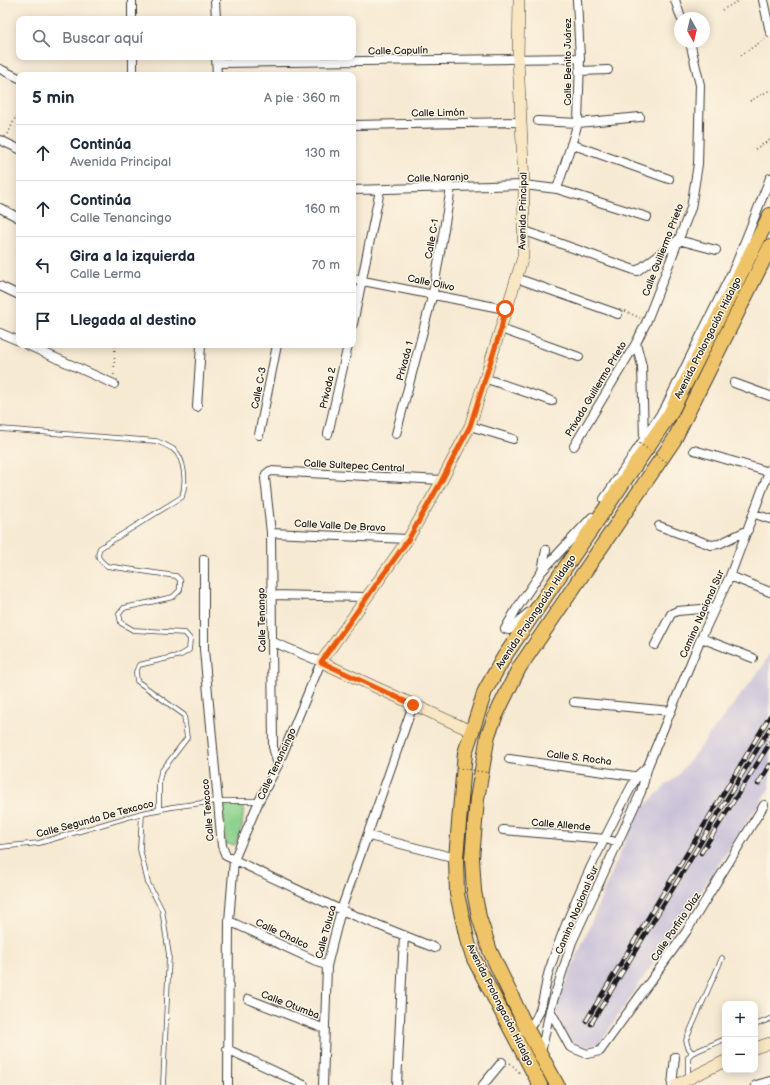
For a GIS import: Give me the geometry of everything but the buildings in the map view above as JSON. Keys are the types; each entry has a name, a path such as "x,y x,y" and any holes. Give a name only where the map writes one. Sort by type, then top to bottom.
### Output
{"highway":[{"name":"Avenida Prolongación Hidalgo","path":"521,1033 486,982 468,943 457,894 456,858 465,752 471,731 485,691 504,657 670,414 770,215"},
{"name":"Avenida Prolongación Hidalgo","path":"540,1085 533,1061 483,935 474,891 472,858 477,799 488,735 503,698 519,668 674,440 770,247"},
{"path":"485,691 503,698"},
{"name":"Avenida Prolongación Hidalgo","path":"533,1061 557,1085"}],"street":[{"path":"132,0 132,16"},
{"path":"215,0 216,16"},
{"name":"Avenida Principal","path":"442,480 470,426 484,378 501,329 505,309 523,257 525,231 522,122 518,59 519,0"},
{"name":"Calle Benito Juárez","path":"558,189 578,123 580,58 577,0"},
{"path":"675,0 679,12"},
{"path":"763,0 770,32"},
{"name":"Calle Guillermo Prieto","path":"636,343 647,321 691,208 698,164 700,85 691,48"},
{"name":"Calle Capulín","path":"356,60 580,58"},
{"path":"132,60 133,72"},
{"path":"216,72 217,60"},
{"path":"0,69 16,77"},
{"path":"579,71 608,70"},
{"path":"538,121 578,123 640,117"},
{"name":"Calle Limón","path":"356,125 522,122"},
{"path":"2,141 16,148"},
{"path":"571,144 669,179"},
{"path":"538,607 520,617 511,629 506,629 517,608 542,570 589,522 640,441 666,406 736,264 770,178"},
{"name":"Calle Naranjo","path":"356,190 524,185 558,189 647,218"},
{"name":"Calle C-1","path":"433,293 451,188"},
{"path":"356,311 380,190"},
{"path":"0,208 16,216"},
{"path":"525,231 637,271 678,240 716,250"},
{"path":"516,278 618,314"},
{"name":"Calle Olivo","path":"356,279 433,293 505,309"},
{"path":"0,286 16,294"},
{"name":"Privada 1","path":"396,434 433,293"},
{"path":"501,329 579,357"},
{"path":"0,333 16,340"},
{"path":"636,343 642,366 640,441"},
{"name":"Privada Guillermo Prieto","path":"574,446 636,343"},
{"path":"34,348 114,384"},
{"path":"197,407 201,348"},
{"name":"Calle C-3","path":"259,435 276,348"},
{"name":"Privada 2","path":"328,434 347,348"},
{"path":"484,378 552,401"},
{"path":"734,384 770,396"},
{"path":"470,426 513,439"},
{"path":"694,450 770,470"},
{"name":"Camino Nacional Sur","path":"533,1061 544,1040 550,1010 572,942 646,778 648,766 701,638 730,576 770,470"},
{"name":"Calle Sultepec Central","path":"266,474 270,472 442,480"},
{"name":"Calle Tenango","path":"266,474 264,478 271,533 273,747 278,765"},
{"name":"Calle Tenancingo","path":"228,1085 229,921 234,860 259,801 278,765 321,662 408,540 442,480"},
{"path":"754,514 770,519"},
{"path":"659,526 711,545 719,544 748,530"},
{"name":"Calle Valle De Bravo","path":"271,533 408,540"},
{"path":"542,570 546,550"},
{"name":"Calle Texcoco","path":"204,559 204,650 217,801 222,846 226,856 342,910 434,948"},
{"path":"730,576 770,592"},
{"path":"271,595 366,597"},
{"path":"655,645 671,614 677,611 714,608"},
{"path":"701,638 753,658"},
{"path":"273,642 321,662 471,731"},
{"path":"574,702 671,711"},
{"name":"Calle Toluca","path":"323,1085 327,966 342,910 369,836 413,705"},
{"name":"Calle S. Rocha","path":"509,760 646,778"},
{"name":"Camino Nacional Sur","path":"521,1033 536,1020 558,942 573,907 638,776 648,766"},
{"name":"Calle Porfirio Díaz","path":"550,1010 568,1045 587,1054 600,1051 686,932 764,805"},
{"name":"Calle Allende","path":"503,830 606,839 618,842"},
{"path":"369,836 456,858"},
{"name":"Calle Chalco","path":"229,921 327,966"},
{"path":"397,1085 404,935"},
{"name":"Calle Otumba","path":"248,999 325,1029"},
{"path":"758,1047 770,1042"},
{"path":"228,1048 304,1085"},
{"path":"672,1085 675,1056"},
{"path":"676,1085 722,1061"},
{"path":"483,1085 502,1062"},
{"path":"756,1085 770,1081"}],"lane":[{"path":"0,429 156,440 174,450 182,463 185,487 182,497 100,548 98,555 99,560 107,566 176,576 180,580 180,590 173,597 124,608 119,614 121,623 134,630 185,634 190,639 189,650 185,653 139,666 136,672 137,682 184,715 186,724 187,738 161,772 159,781 159,810"},
{"name":"Calle Segunda De Texcoco","path":"0,847 39,843 142,813 217,801 259,801"},
{"path":"142,813 140,849 148,883 162,910 169,955 163,1085"},
{"path":"692,1053 686,1040 722,958"},
{"path":"758,1024 770,1019"},
{"path":"688,1078 688,1057 692,1053 722,1039"}],"path":[{"path":"722,10 740,0"},
{"path":"741,55 770,35"},
{"path":"750,101 770,90"},
{"path":"2,141 16,116"},
{"path":"754,149 770,140"},
{"path":"618,314 621,310 647,321"},
{"path":"114,384 115,348"},
{"path":"640,441 668,463"},
{"path":"457,768 491,773"},
{"path":"502,1062 507,1060 518,1072 533,1061"}],"shaded area":[{"path":"770,652 770,787 600,1043 584,1048 568,1041 559,1018 557,1004 636,815 667,784 677,777 763,666"}],"green space":[{"path":"223,806 244,806 242,826 235,845 226,844"}],"railway":[{"path":"586,1021 770,716"},
{"path":"591,1024 770,728"},
{"path":"701,853 770,743"},
{"path":"758,784 770,765"}],"route":[{"path":"413,705 321,662 408,540 442,480 470,426 484,378 501,329 505,309"}]}
